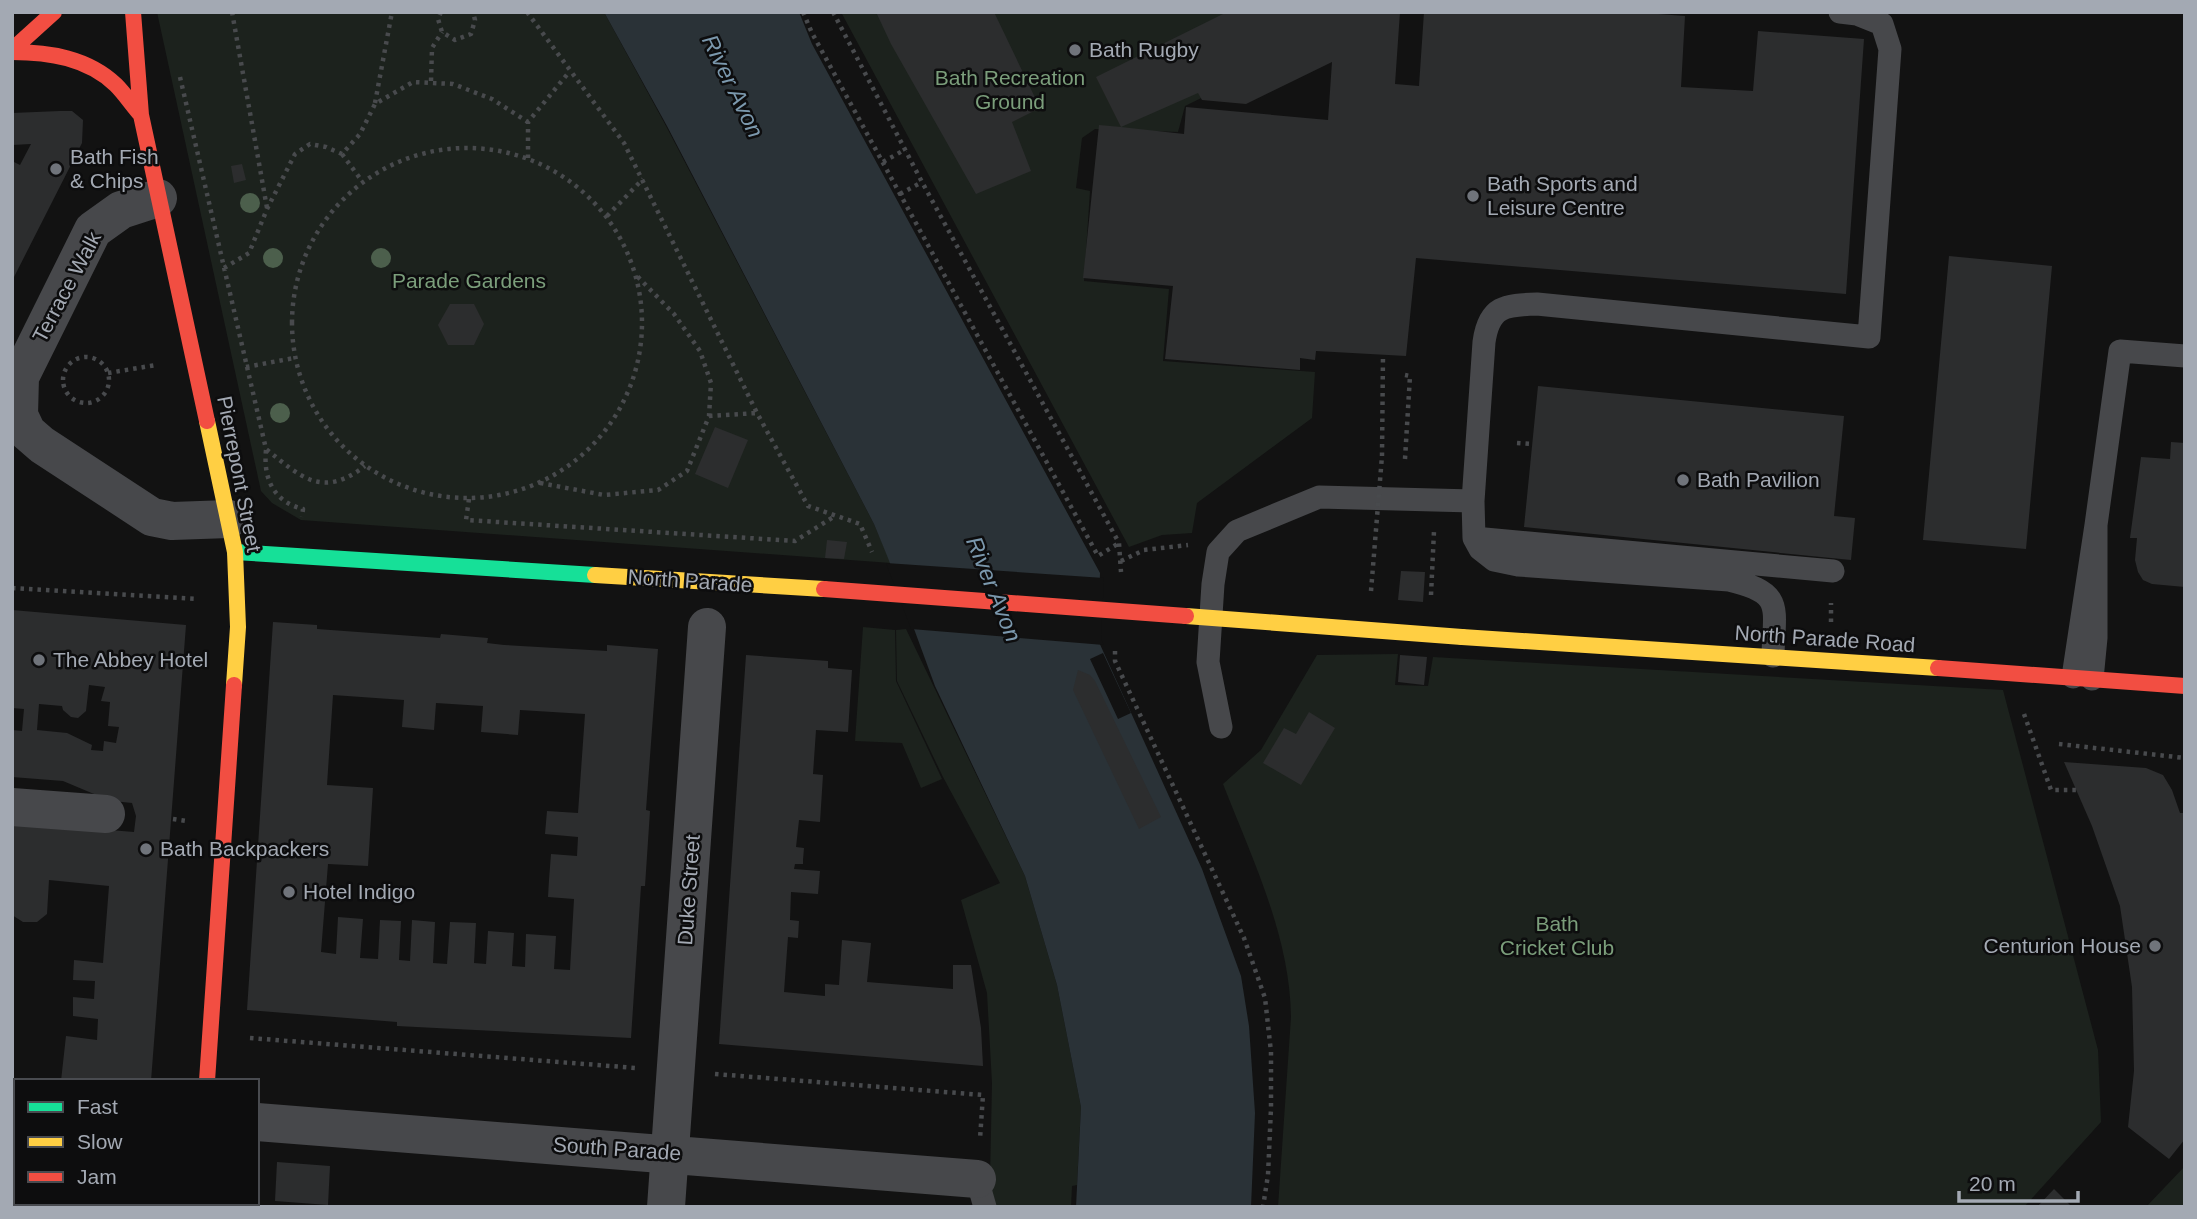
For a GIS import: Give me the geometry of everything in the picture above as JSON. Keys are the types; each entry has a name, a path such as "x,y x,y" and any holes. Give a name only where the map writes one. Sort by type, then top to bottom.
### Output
{"street":[{"path":"12,51 54,12"},
{"path":"133,12 141,115"},
{"name":"Pierrepont Street","path":"12,51 60,55 85,64 112,81 141,115 232,536 238,627 207,1079"},
{"name":"Terrace Walk","path":"42,445 27,432 19,415 15,387 93,230 121,210 159,198"},
{"name":"North Parade","path":"42,445 152,517 232,536 824,589 1144,613"},
{"name":"North Parade Road","path":"1144,613 2185,686"},
{"name":"Duke Street","path":"666,1207 707,627"},
{"path":"12,807 106,814"},
{"name":"South Parade","path":"259,1122 670,1153 981,1193"}],"lane":[{"path":"1773,656 1772,601 1763,590 1756,587 1729,580 1518,565 1494,560 1480,549 1474,538 1474,501 1486,327 1494,313 1512,304 1560,305 1869,337 1890,48 1882,24 1857,14 1840,12"},
{"path":"2082,678 2096,525 2120,351 2185,356"},
{"path":"1221,727 1208,662 1212,597 1218,552 1237,531 1319,497 1474,501"},
{"path":"1474,538 1833,570"}],"path":[{"path":"232,12 267,209"},
{"path":"342,153 360,134 375,104 393,12"},
{"path":"441,12 438,19 442,32 455,40 466,37 475,27 473,12"},
{"path":"527,12 624,143 757,413 808,506 860,524 872,552"},
{"path":"803,12 1098,556 1119,543"},
{"path":"833,12 922,182 1119,543 1120,581"},
{"path":"431,81 432,48 442,32"},
{"path":"178,66 266,449 264,462 271,486 279,499 289,506 303,509"},
{"path":"528,158 528,122 570,71"},
{"path":"375,104 414,82 431,81 453,84 492,99 528,122"},
{"path":"224,268 249,253 267,209 295,154 310,144 326,146 342,153 362,182"},
{"path":"448,148 487,148 528,158 570,180 607,216 627,250 636,275 643,317 638,363 629,391 611,424 589,450 539,483 510,493 469,499 425,493 389,480 365,466 333,437 316,413 294,358 291,319 297,276 306,250 336,204 362,182 383,168 414,155 448,148"},
{"path":"883,162 906,149"},
{"path":"607,216 643,179"},
{"path":"900,194 922,182"},
{"path":"539,483 604,495 657,490 687,471 709,416 710,383 700,351 674,314 636,275"},
{"path":"1371,600 1382,456 1383,355"},
{"path":"83,356 96,358 107,366 108,373 110,380 106,392 97,401 83,403 73,399 65,391 65,369 73,360 83,356"},
{"path":"246,367 294,358"},
{"path":"108,373 158,365"},
{"path":"1405,375 1410,376 1405,460"},
{"path":"709,416 757,413"},
{"path":"1517,443 1532,444"},
{"path":"266,449 304,479 328,482 350,477 365,466"},
{"path":"469,499 466,520 795,541 835,516"},
{"path":"1121,561 1144,550 1179,547"},
{"path":"1121,568 1132,569"},
{"path":"1430,597 1433,570"},
{"path":"12,588 202,599"},
{"path":"1831,601 1831,624"},
{"path":"1115,647 1115,661 1244,938 1265,998 1271,1052 1271,1108 1268,1175 1263,1207"},
{"path":"2010,673 2051,790 2076,790"},
{"path":"2059,744 2185,758"},
{"path":"239,1037 983,1095 981,1193"}],"green space":[{"name":"Parade Gardens","path":"157,12 604,12 874,524 891,563 301,520 272,503 261,491"},
{"name":"Bath Recreation Ground","path":"841,12 1376,12 1185,106 1178,132 1095,129 1082,138 1076,188 1090,191 1084,281 1169,289 1163,361 1315,372 1312,418 1197,503 1192,533 1162,535 1129,547"},
{"path":"863,627 895,630 896,681 942,779 921,788 902,743 855,741"},
{"path":"906,629 1025,876 1057,985 1081,1107 1077,1185 1072,1186 1071,1207 982,1207 990,1179 992,1083 987,993 961,900 1000,883 943,777 897,681 896,630"},
{"name":"Bath Cricket Club","path":"1398,654 1395,685 1428,686 1433,657 2003,690 2098,1050 2101,1122 2024,1207 1278,1207 1291,1017 1289,987 1268,898 1223,784 1261,750 1317,655"},
{"path":"2185,1166 2185,1207 2146,1207"}],"water":[{"name":"River Avon","path":"604,12 799,12 812,44 1100,573 1098,640 1202,869 1241,976 1249,1026 1255,1113 1251,1207 1076,1207 1081,1107 1057,985 1025,876 935,686 874,524 667,126"}],"pier":[{"path":"886,563 1104,578 1101,639 1104,645 911,629"},
{"path":"1103,653 1131,713 1118,719 1090,659"}],"building":[{"path":"876,12 994,12 1040,108 1012,122 1031,171 976,194 891,44"},
{"name":"Bath Sports and Leisure Centre","path":"1227,12 1400,12 1395,84 1419,86 1424,12 1632,12 1685,16 1681,87 1753,91 1758,31 1864,39 1846,294 1416,258 1406,356 1316,351 1315,360 1300,358 1300,370 1165,359 1173,286 1083,278 1099,125 1121,127 1096,77","holes":["1332,62 1328,120 1186,107 1184,134 1121,127 1198,93 1202,100 1246,104"]},
{"path":"72,111 83,120 82,143 12,281 12,161 20,165 31,144 12,145 12,113"},
{"path":"242,164 246,180 234,183 231,166"},
{"path":"1949,256 2052,266 2026,549 1923,540"},
{"path":"450,304 474,304 484,324 474,345 448,345 438,325"},
{"name":"Bath Pavilion","path":"1538,386 1844,416 1834,516 1855,518 1851,560 1524,527"},
{"path":"715,427 748,440 728,488 695,474"},
{"path":"2171,442 2185,443 2185,587 2152,584 2143,580 2135,560 2137,538 2130,538 2141,457 2170,459"},
{"path":"827,540 847,542 844,559 825,558"},
{"path":"1401,571 1425,572 1423,602 1398,600"},
{"path":"12,610 186,625 151,1079 61,1079 66,1036 97,1040 98,1019 73,1016 73,997 94,999 95,981 73,980 74,960 103,963 109,886 49,880 47,914 37,922 23,922 12,915 12,822 134,832 136,816 132,803 94,799 94,794 63,781 12,777 12,730 22,731 24,709 12,708","holes":["89,685 105,687 101,701 110,702 108,726 119,727 116,743 104,741 103,751 91,750 92,745 67,733 37,730 39,704 62,706 71,717 78,718 86,711"]},
{"path":"273,622 317,625 317,629 440,638 441,634 488,638 487,643 504,645 607,651 607,645 658,649 646,810 650,811 645,886 641,886 631,1038 397,1026 397,1022 247,1010","holes":["333,695 404,700 402,727 434,730 436,703 483,706 481,732 518,735 520,710 585,714 578,813 547,811 545,834 578,837 577,856 551,854 549,880 548,897 574,899 570,970 554,969 556,936 526,934 525,967 512,966 514,933 488,931 486,964 474,963 476,923 450,922 447,964 433,963 435,922 412,920 410,961 399,960 401,921 380,920 378,959 360,958 363,919 338,917 336,954 321,952 328,864 368,866 373,788 327,785"]},
{"path":"746,655 828,661 828,668 852,670 848,732 816,730 813,774 823,775 820,822 799,820 796,847 804,848 803,864 795,864 794,869 820,871 818,894 791,892 790,920 799,921 798,938 788,937 784,992 825,996 825,984 839,985 842,940 871,943 867,982 953,989 953,965 971,965 981,1028 983,1066 719,1044"},
{"path":"1400,655 1427,657 1424,685 1398,682"},
{"path":"1078,670 1090,675 1095,681 1161,817 1139,829 1073,690"},
{"path":"1309,712 1335,728 1301,785 1263,763 1284,728 1296,734"},
{"name":"Centurion House","path":"2064,762 2146,768 2163,775 2180,813 2185,813 2185,1139 2169,1159 2128,1127 2134,1071 2132,987 2120,906 2092,826"},
{"path":"277,1162 330,1166 328,1205 275,1201"},
{"path":"2054,1189 2072,1207 2037,1207"}],"traffic: fast":[{"path":"235,552 595,575"}],"traffic: slow":[{"path":"207,421 235,552 238,627 234,685"},
{"path":"595,575 824,589"},
{"path":"1186,616 1462,637"},
{"path":"1462,637 1938,668"}],"traffic: jam":[{"path":"12,50 54,12"},
{"path":"133,12 141,115"},
{"path":"12,52 54,55 93,68 116,85 141,115 207,421"},
{"path":"824,589 1186,616"},
{"path":"1938,668 2185,686"},
{"path":"207,1079 234,685"}],"place":[{"name":"Bath Rugby","path":"1075,50"},
{"name":"Bath Fish & Chips","path":"56,169"},
{"name":"Bath Sports and Leisure Centre","path":"1473,196"},
{"name":"Bath Pavilion","path":"1683,480"},
{"name":"The Abbey Hotel","path":"39,660"},
{"name":"Bath Backpackers","path":"146,849"},
{"name":"Hotel Indigo","path":"289,892"},
{"name":"Centurion House","path":"2155,946"}]}
